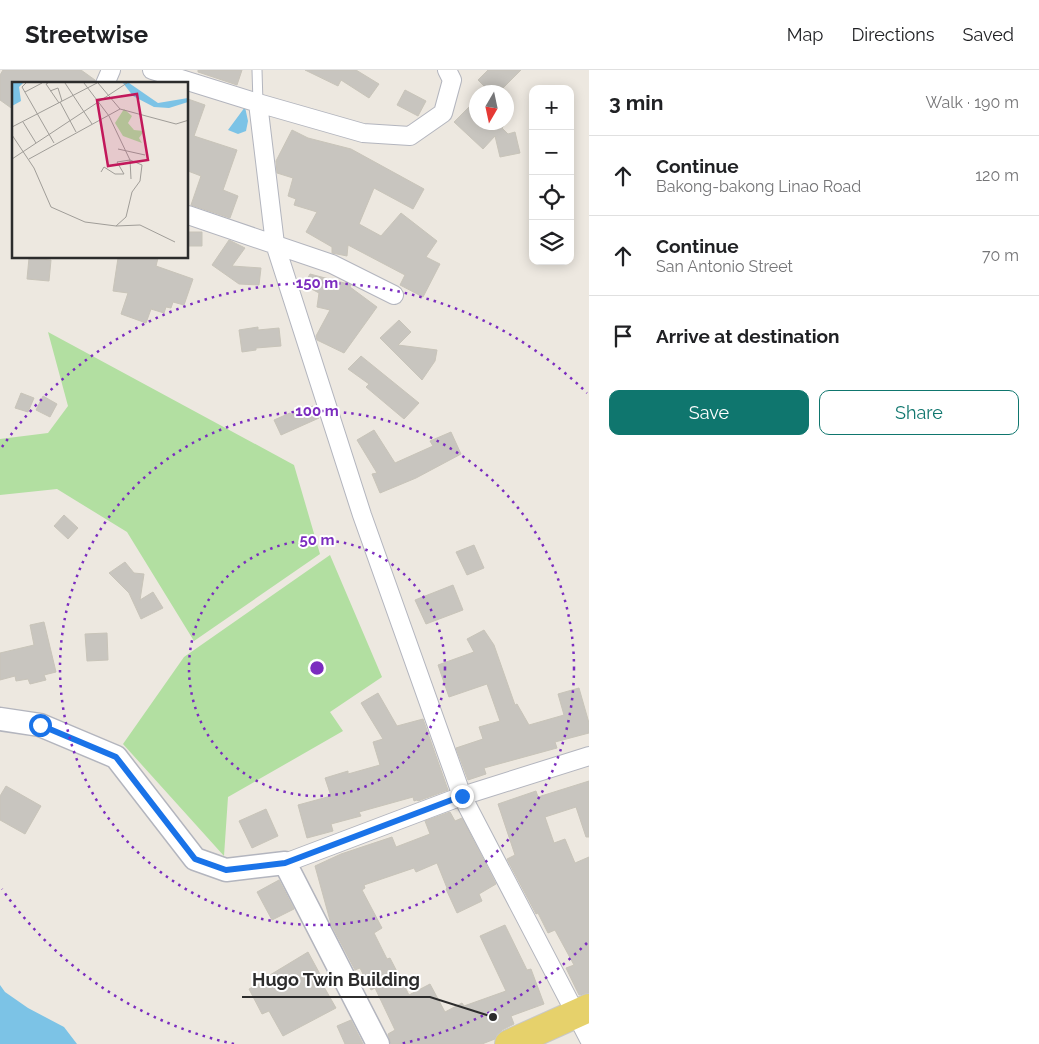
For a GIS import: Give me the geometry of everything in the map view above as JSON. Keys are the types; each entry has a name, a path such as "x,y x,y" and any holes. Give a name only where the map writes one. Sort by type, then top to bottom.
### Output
{"main road":[{"path":"509,1044 582,1011"}],"street":[{"path":"106,82 111,70"},
{"path":"152,70 363,133 410,136 443,113 452,80 447,70"},
{"path":"258,103 275,244 362,515 462,796 582,1011 589,1039"},
{"path":"189,215 332,264 394,295"},
{"path":"0,719 40,725 116,757 195,859 226,870 285,863 462,796 589,756"},
{"path":"285,863 378,1044"}],"lane":[{"path":"257,70 258,103"}],"green space":[{"path":"48,332 294,465 320,554 194,641 127,532 57,489 0,495 0,439 48,433 68,406"},
{"path":"330,555 382,677 330,712 343,731 228,797 224,856 123,744 184,657"}],"water":[{"path":"245,107 248,121 246,131 238,134 228,130"},
{"path":"0,985 5,992 28,1008 64,1027 77,1044 0,1044"}],"building":[{"path":"3,70 81,70 95,80 95,82 12,82 12,109 0,100 0,75"},
{"path":"198,70 242,70 237,85 198,72"},
{"path":"305,70 356,70 379,84 369,98 341,80 338,86"},
{"path":"488,70 521,70 506,85 483,85 478,80"},
{"path":"405,90 426,101 418,116 397,105"},
{"path":"189,99 205,105 194,136 237,150 223,190 238,196 230,218 191,205 201,176 189,171"},
{"path":"469,107 469,130 504,130 508,134 515,132 520,153 500,157 495,136 483,149 454,122"},
{"path":"292,130 308,138 351,149 424,189 413,209 374,188 359,224 381,236 401,213 437,241 426,257 440,264 423,297 400,285 405,275 348,245 347,256 332,253 332,247 306,232 317,212 294,205 296,199 288,196 293,178 277,173 276,161"},
{"path":"189,232 202,232 202,246 189,246"},
{"path":"229,240 245,248 232,266 261,268 259,285 239,284 212,265"},
{"path":"29,259 51,260 49,281 27,279"},
{"path":"118,259 158,259 156,266 193,279 184,305 173,302 171,308 166,307 164,313 151,309 146,323 121,314 128,293 113,291"},
{"path":"310,274 351,285 350,287 377,307 344,353 317,340 316,336 330,310 317,307 319,293 304,285"},
{"path":"399,320 411,332 398,345 437,350 435,361 422,380 380,338"},
{"path":"258,327 258,330 279,328 281,346 256,348 256,350 242,352 239,330"},
{"path":"361,356 419,403 404,419 366,387 369,384 348,369"},
{"path":"21,393 34,398 28,412 15,408"},
{"path":"43,396 57,404 50,417 36,410"},
{"path":"313,406 319,418 281,435 274,420"},
{"path":"374,430 395,463 433,446 430,441 451,432 461,454 416,478 380,493 372,474 377,473 357,440"},
{"path":"64,515 78,528 68,539 54,526"},
{"path":"474,545 484,568 467,575 456,552"},
{"path":"125,562 134,573 144,574 140,600 153,592 163,608 141,619 129,593 109,573"},
{"path":"453,585 463,610 426,624 415,600"},
{"path":"44,622 56,672 44,675 46,680 30,684 28,679 16,681 15,676 0,680 0,653 34,645 30,625"},
{"path":"484,630 494,645 515,705 517,704 529,725 564,715 558,694 579,688 589,723 589,733 555,742 557,748 484,768 486,774 468,780 456,748 483,739 479,727 500,721 487,684 449,697 438,665 474,652 467,639"},
{"path":"107,633 108,660 87,661 85,634"},
{"path":"378,693 397,726 423,719 448,790 418,801 414,801 413,797 359,812 361,816 331,824 333,831 307,838 298,805 331,796 325,778 348,771 348,774 380,765 373,742 383,739 361,703"},
{"path":"589,781 589,837 586,837 576,807 545,817 554,843 565,839 575,863 589,857 589,993 579,995 566,968 574,965 555,930 548,933 507,859 515,855 498,804 536,791 538,797"},
{"path":"6,786 41,806 25,834 0,820 0,796"},
{"path":"266,809 278,836 252,848 239,821"},
{"path":"450,812 455,821 462,818 496,884 479,894 482,901 457,913 437,863 416,872 414,868 364,885 365,888 362,890 382,928 374,933 387,959 390,958 409,995 430,984 445,1012 462,1003 464,1006 506,991 480,936 505,925 527,970 531,969 544,1004 511,1016 514,1024 502,1030 495,1039 482,1044 391,1044 388,1034 395,1030 375,988 371,990 360,968 355,970 331,924 315,866 341,854 392,837 396,847 430,834 425,821"},
{"path":"279,880 294,909 272,920 257,892"},
{"path":"308,952 321,976 319,978 336,1008 283,1036 269,1011 262,1014 249,989 271,978 270,975"},
{"path":"351,1020 363,1044 345,1044 337,1026"}],"place":[{"name":"Hugo Twin Building","path":"493,1017"}],"route":[{"path":"40,725 116,757 195,859 226,870 285,863 462,796"}]}
